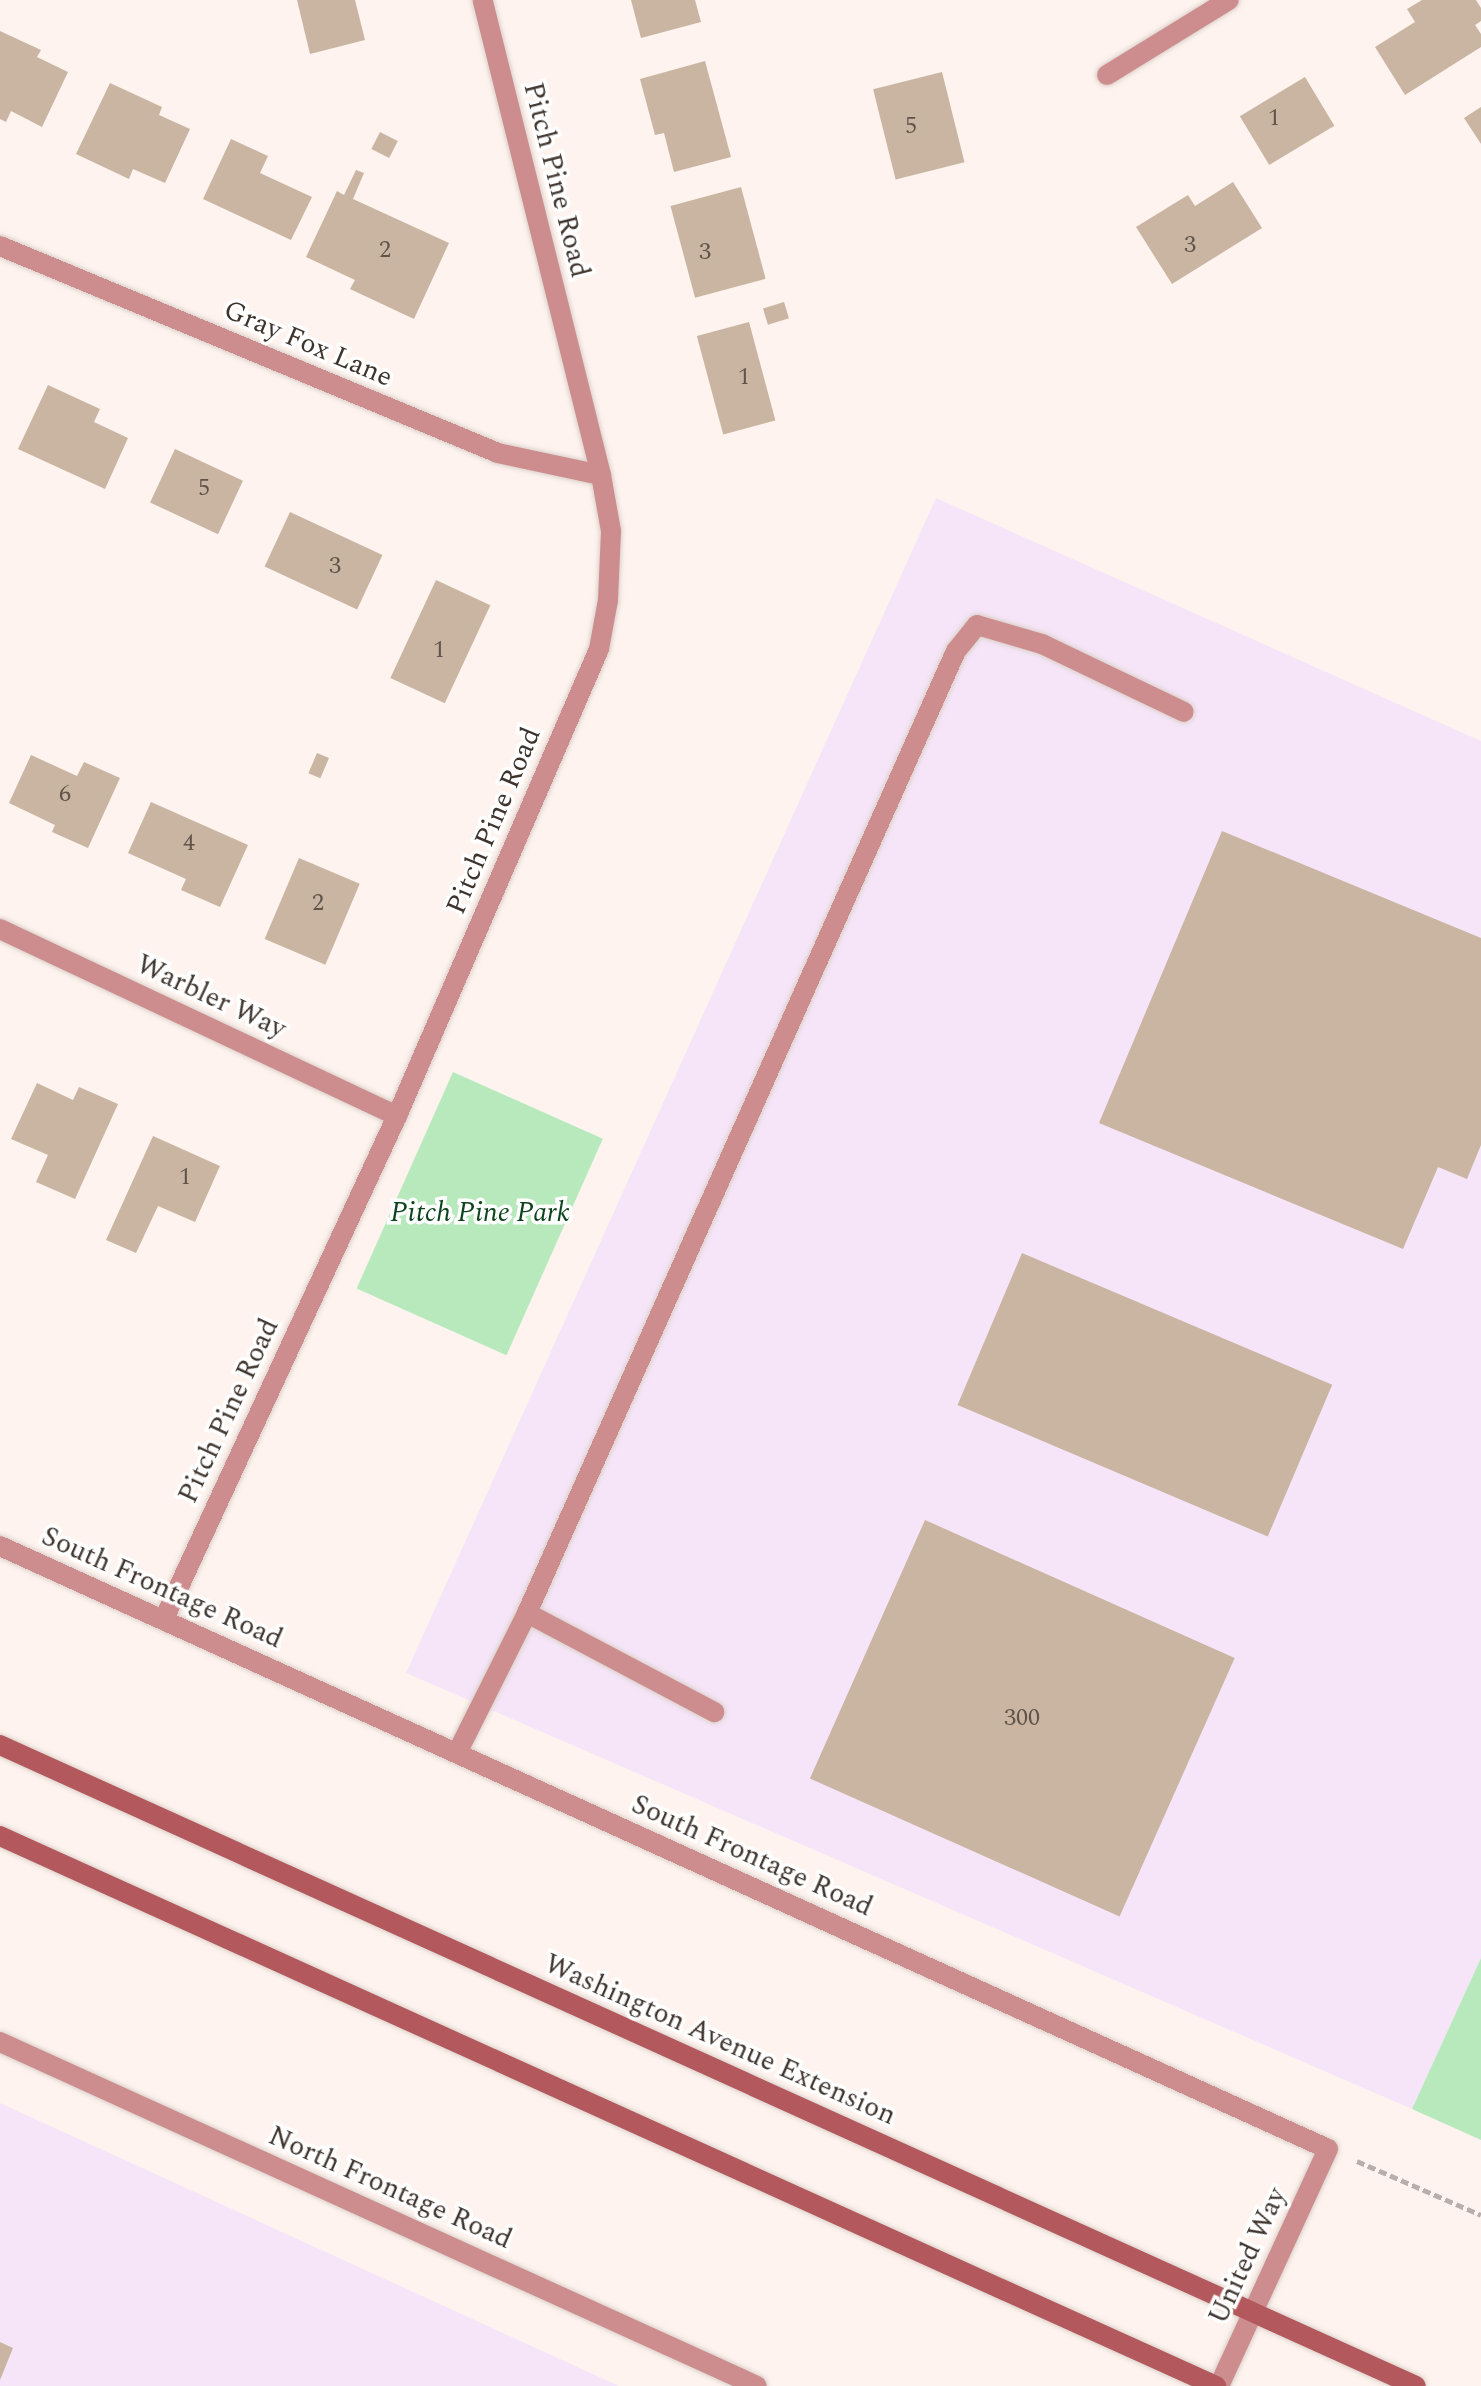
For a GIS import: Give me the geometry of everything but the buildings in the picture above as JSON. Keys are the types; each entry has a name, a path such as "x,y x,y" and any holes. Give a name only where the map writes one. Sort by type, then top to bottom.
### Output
{"main road":[{"name":"Washington Avenue Extension","path":"0,1745 1416,2386"},
{"path":"0,1836 1218,2386"}],"street":[{"name":"Pitch Pine Road","path":"164,1619 397,1116 599,649 608,600 611,531 601,475 483,0"},
{"path":"1107,75 1229,0"},
{"name":"Gray Fox Lane","path":"0,246 498,453 601,475"},
{"path":"457,1753 527,1613 956,651 977,625 1042,644 1184,712"},
{"name":"Warbler Way","path":"0,929 397,1116"},
{"name":"South Frontage Road","path":"0,1546 1328,2149"},
{"path":"527,1613 714,1712"},
{"name":"North Frontage Road","path":"0,2042 757,2386"},
{"name":"United Way","path":"1218,2386 1328,2149"}],"path":[{"path":"1328,2149 1481,2215"}],"shaded area":[{"path":"936,498 1481,741 1481,1958 1412,2109 406,1673"},
{"path":"0,2103 619,2386 0,2386"}],"green space":[{"name":"Pitch Pine Park","path":"453,1072 603,1139 506,1355 357,1289"},
{"path":"1481,1958 1481,2140 1412,2109"}]}
